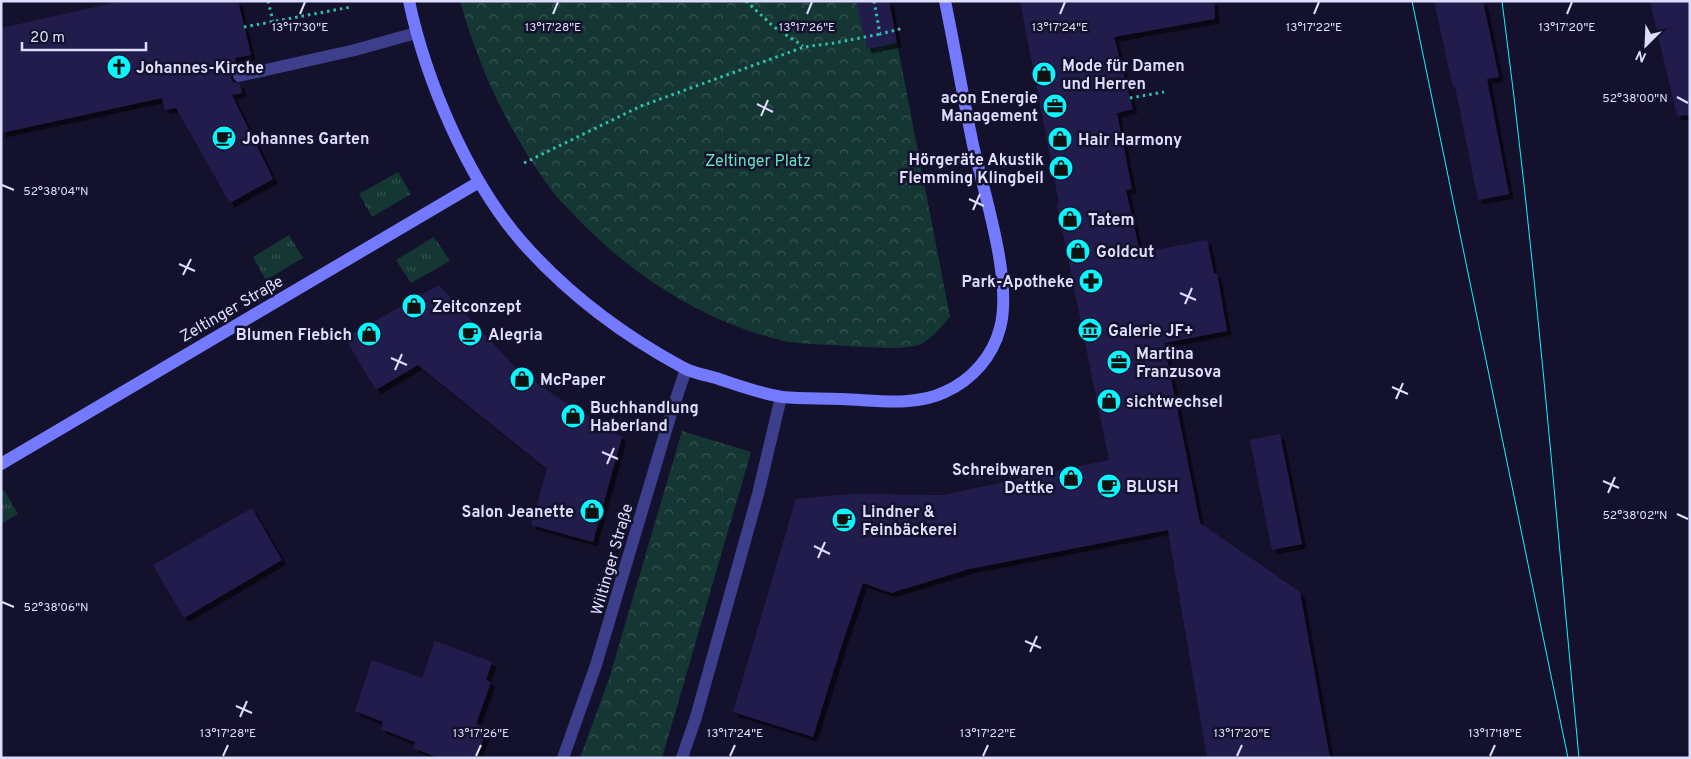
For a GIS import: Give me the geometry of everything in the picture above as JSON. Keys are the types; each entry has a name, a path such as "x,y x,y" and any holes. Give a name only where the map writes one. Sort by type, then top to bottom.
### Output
{"street":[{"path":"409,1 416,33 452,127 479,182 522,242 573,293 628,334 686,369 781,397 916,401 944,393 967,380 988,357 996,342 1002,324 1004,290 993,230 973,144 946,1"},
{"path":"239,76 355,50 416,33"},
{"name":"Zeltinger Straße","path":"1,464 479,182"},
{"name":"Wiltinger Straße","path":"563,758 596,665 667,426 686,369"},
{"path":"682,758 696,717 758,494 781,397"}],"path":[{"path":"268,1 273,21"},
{"path":"746,1 774,27 804,47"},
{"path":"874,1 880,34"},
{"path":"244,27 352,7"},
{"path":"524,163 641,106 804,47 834,43 904,28"},
{"path":"1130,98 1164,92"}],"green space":[{"name":"Zeltinger Platz","path":"460,1 889,1 950,317 930,338 916,346 879,348 783,341 720,319 693,306 642,275 596,237 562,202 535,166 496,98 476,50"},
{"path":"398,172 411,194 372,217 359,194"},
{"path":"289,235 303,258 266,280 253,257"},
{"path":"434,237 450,261 411,283 396,260"},
{"path":"682,431 751,452 662,758 580,758 609,679"},
{"path":"4,490 18,514 1,524 1,492"}],"building":[{"name":"Johannes-Kirche","path":"122,1 238,1 251,55 235,58 237,68 233,70 231,77 233,82 240,84 242,93 232,95 273,179 230,203 176,108 165,110 162,98 1,133 1,28"},
{"path":"856,1 889,1 897,43 867,49"},
{"path":"1020,1 1214,1 1215,19 1114,37 1133,109 1117,113 1132,189 1126,190 1140,253 1207,240 1214,274 1217,273 1227,331 1164,343 1200,523 1300,592 1330,758 1207,758 1168,530 969,569 891,593 863,583 813,737 733,712 796,499 852,494 943,495 1109,460 1057,204 1059,203"},
{"path":"1434,1 1483,1 1499,77 1487,79 1509,194 1478,200 1455,86 1453,87"},
{"path":"1650,1 1690,1 1690,115 1677,116"},
{"path":"439,285 515,367 555,396 622,437 593,542 531,525 547,469 418,365 376,390 345,338"},
{"path":"1280,434 1302,544 1272,550 1250,440"},
{"path":"252,508 282,560 184,618 153,565"},
{"path":"435,641 492,662 486,680 491,682 476,724 487,728 477,758 440,758 413,748 415,742 381,729 383,722 355,711 372,660 422,678"}],"tram line":[{"path":"1412,1 1568,758"},
{"path":"1502,1 1535,284 1579,758"}],"place":[{"name":"Johannes-Kirche","path":"119,67"},
{"name":"Mode für Damen und Herren","path":"1044,74"},
{"name":"acon Energie Management","path":"1055,106"},
{"name":"Johannes Garten","path":"224,138"},
{"name":"Hair Harmony","path":"1060,139"},
{"name":"Hörgeräte Akustik Flemming Klingbeil","path":"1061,168"},
{"name":"Tatem","path":"1070,219"},
{"name":"Goldcut","path":"1078,251"},
{"name":"Park-Apotheke","path":"1091,281"},
{"name":"Zeitconzept","path":"414,306"},
{"name":"Galerie JF+","path":"1090,330"},
{"name":"Blumen Fiebich","path":"369,334"},
{"name":"Alegria","path":"470,334"},
{"name":"Martina Franzusova","path":"1119,362"},
{"name":"McPaper","path":"522,379"},
{"name":"sichtwechsel","path":"1109,401"},
{"name":"Buchhandlung Haberland","path":"573,416"},
{"name":"Schreibwaren Dettke","path":"1071,478"},
{"name":"BLUSH","path":"1109,486"},
{"name":"Salon Jeanette","path":"592,511"},
{"name":"Lindner & Feinbäckerei","path":"844,520"}]}
